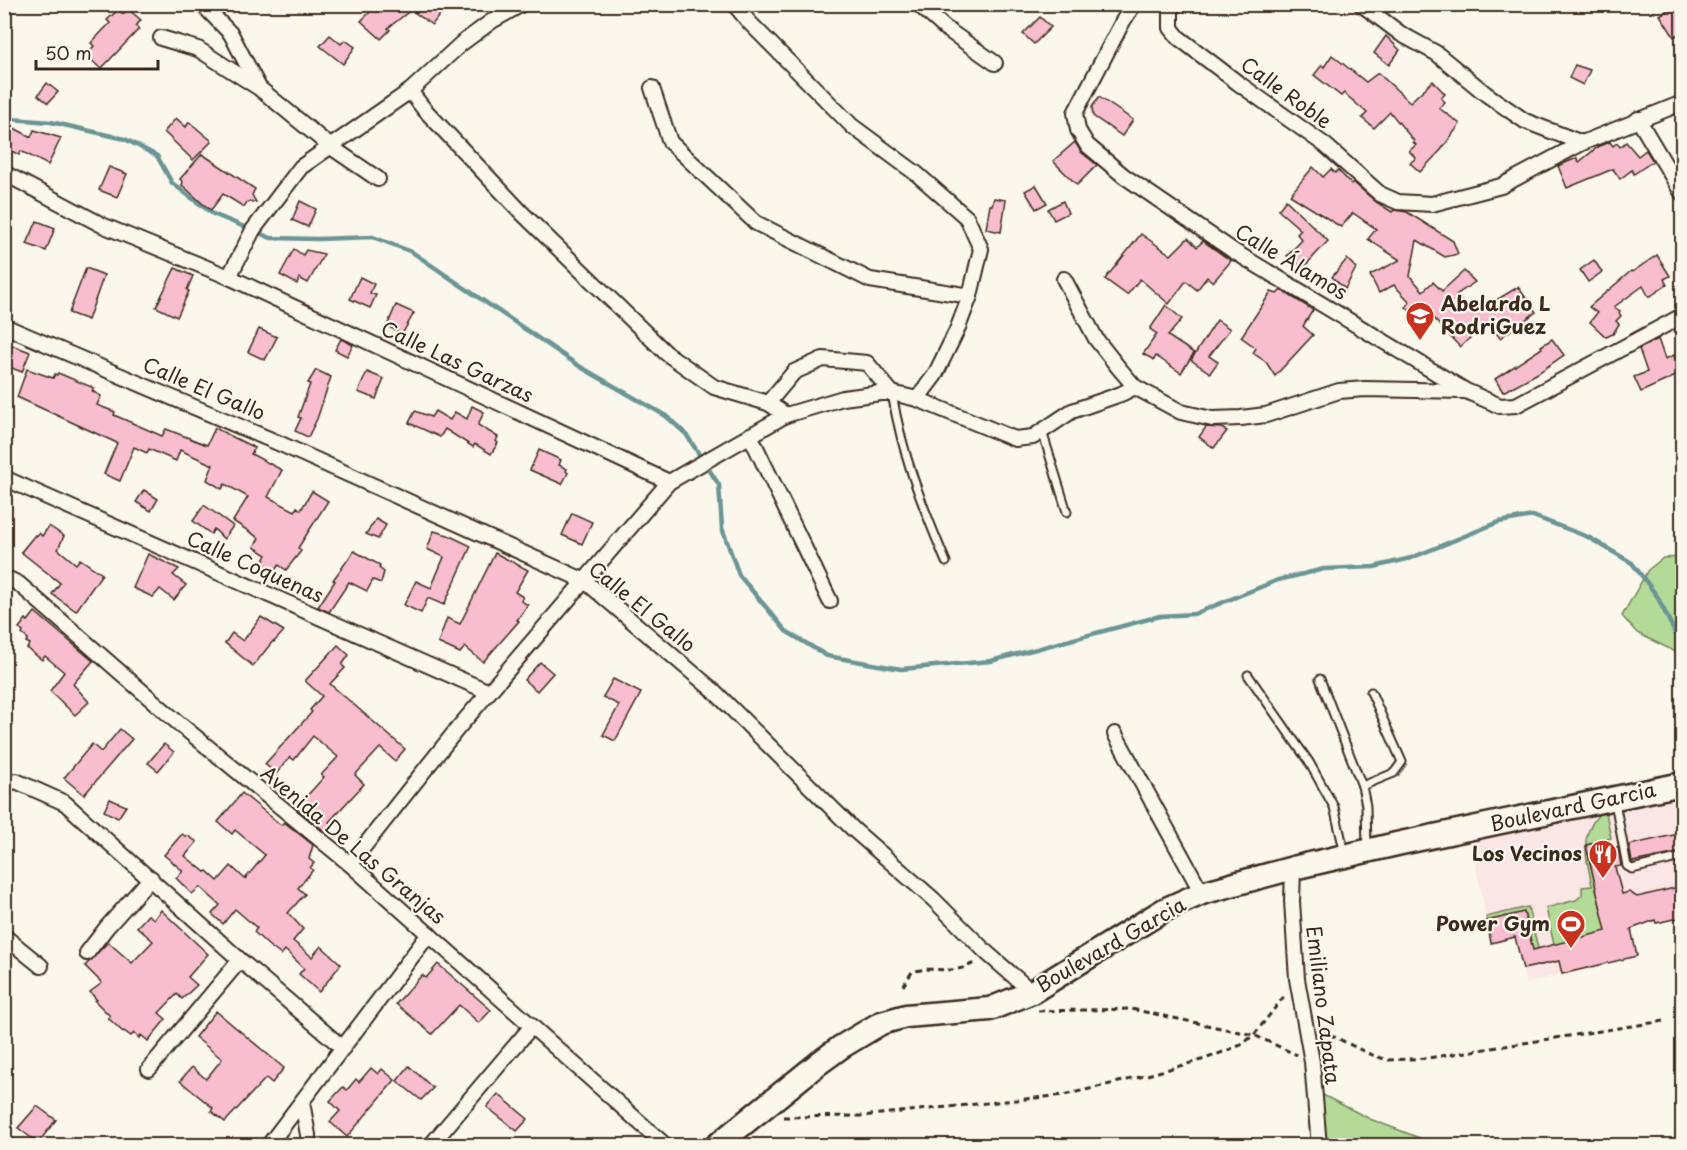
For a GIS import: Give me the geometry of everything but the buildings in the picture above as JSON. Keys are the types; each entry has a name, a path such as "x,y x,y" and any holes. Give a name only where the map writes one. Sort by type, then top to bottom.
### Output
{"main road":[{"name":"Boulevard Garcia","path":"716,1146 841,1047 881,1023 906,1016 990,1009 1030,1001 1164,910 1202,893 1293,868 1683,784"}],"street":[{"path":"202,4 231,34 260,88"},
{"path":"229,277 253,230 301,167 410,91 462,43 492,21 522,4"},
{"path":"734,4 852,126 917,174 967,218 981,249 970,296 957,330 935,375 917,399"},
{"path":"918,4 945,28 994,63"},
{"name":"Calle Álamos","path":"1134,4 1075,113 1078,130 1087,144 1124,176 1226,246 1466,391 1500,406 1516,405 1683,316"},
{"name":"Calle Roble","path":"1171,4 1171,28 1179,38 1325,145 1380,194 1398,202 1432,204 1501,186 1582,142"},
{"path":"1361,4 1401,34 1436,53 1486,94 1524,121 1582,142 1683,103"},
{"path":"161,38 198,49 260,88 331,147 378,179"},
{"path":"652,88 670,142 756,223 870,280 970,296"},
{"path":"410,91 424,109 522,213 666,353 714,387 768,403 786,415"},
{"path":"1638,119 1683,193"},
{"name":"Calle Las Garzas","path":"4,173 102,225 229,277 669,482"},
{"path":"1064,279 1096,339 1135,387 1181,412 1212,418 1241,418 1266,415 1339,391 1365,389 1466,391"},
{"name":"Calle El Gallo","path":"4,326 283,445 585,581 714,691 854,830 933,900 987,953 1030,1001"},
{"path":"768,403 794,372 823,359 867,363 892,393"},
{"path":"350,864 458,728 669,482 786,415 843,398 892,393 917,399 1015,439 1033,437 1072,411 1135,387"},
{"path":"750,435 830,601"},
{"name":"Calle Coquenas","path":"4,478 489,692"},
{"name":"Avenida De Las Granjas","path":"8,582 19,584 176,721 350,864 666,1146"},
{"path":"1115,734 1202,893"},
{"path":"10,782 65,803 240,960 343,1048"},
{"name":"Emiliano Zapata","path":"1293,868 1292,901 1297,979 1312,1062 1319,1146"},
{"path":"87,953 151,878"},
{"path":"268,1146 429,934"},
{"path":"4,936 41,966"},
{"path":"149,1069 240,960"},
{"path":"430,1146 532,1026"},
{"path":"302,1102 310,1146"},
{"path":"4,1143 9,1146"}],"lane":[{"path":"892,393 899,433 917,492 946,562"},
{"path":"1042,431 1066,512"},
{"path":"1248,675 1309,762 1356,854"},
{"path":"1320,679 1362,786 1366,806 1356,854"},
{"path":"1362,786 1394,773 1402,762 1371,692"},
{"path":"1614,799 1627,866 1632,869 1683,857"}],"path":[{"path":"903,986 912,972 920,969 950,971 964,969 987,953"},
{"path":"759,1112 789,1118 861,1116 1064,1095 1205,1059 1241,1045 1254,1035 1297,979"},
{"path":"1030,1001 1131,1010 1254,1035 1312,1062"},
{"path":"1305,1021 1367,1053 1387,1060 1428,1058 1664,1021"}],"shaded area":[{"path":"1673,793 1682,801 1682,916 1631,929 1637,956 1526,983 1515,938 1491,945 1471,838"}],"green space":[{"path":"1682,557 1682,655 1637,633 1622,616 1648,570 1663,558"},
{"path":"1605,808 1611,838 1586,845 1590,827"},
{"path":"1586,845 1602,914 1618,946 1554,945 1546,908 1576,900 1582,895 1582,887 1592,886"},
{"path":"1528,907 1542,965 1537,966 1524,913 1487,921 1486,917"},
{"path":"1315,1091 1370,1119 1438,1145 1318,1145"}],"waterway":[{"path":"4,115 11,119 51,122 125,139 157,156 172,183 213,214 271,238 373,237 412,252 579,366 666,416 686,434 719,485 722,528 739,575 786,631 827,656 901,669 991,661 1160,616 1194,614 1278,580 1324,569 1374,567 1411,558 1499,522 1533,516 1588,537 1632,563 1657,596 1675,633 1682,642"}],"place":[{"name":"Abelardo L RodriGuez","path":"1420,342"},
{"name":"Los Vecinos","path":"1603,880"},
{"name":"Power Gym","path":"1571,950"}]}
